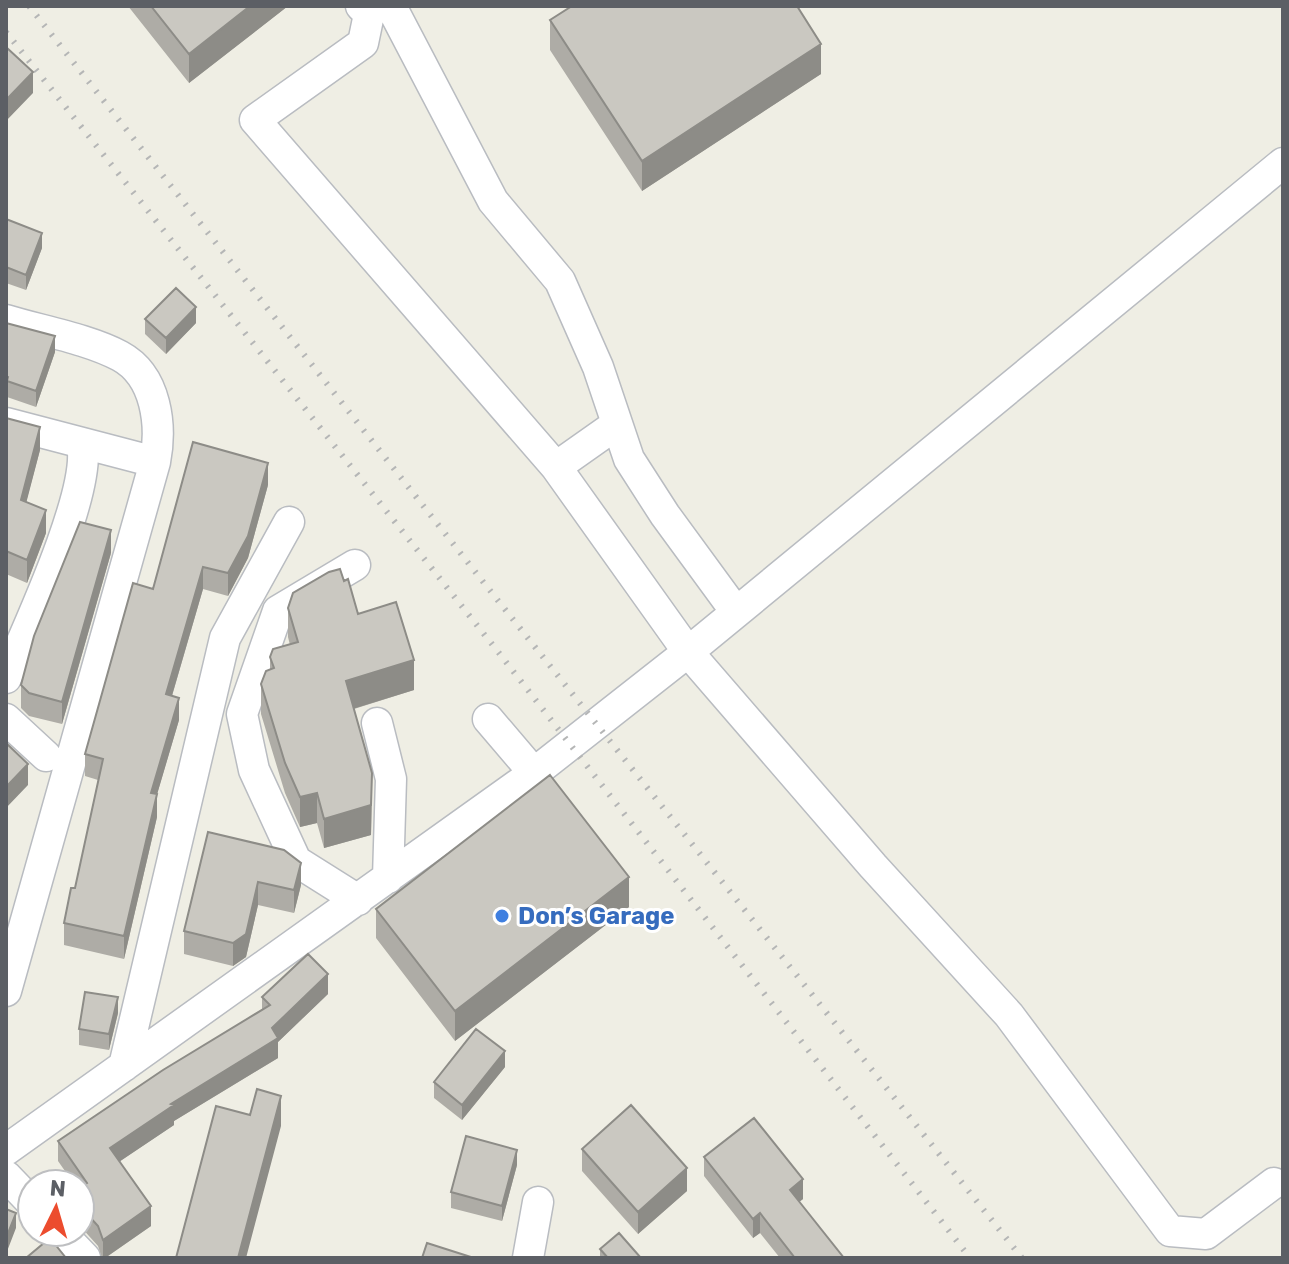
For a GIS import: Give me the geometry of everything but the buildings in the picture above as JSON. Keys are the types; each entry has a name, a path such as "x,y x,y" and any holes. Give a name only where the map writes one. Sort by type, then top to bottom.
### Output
{"street":[{"path":"361,6 369,14 363,43 255,120 556,467 688,652 873,866 1009,1015 1170,1231 1206,1234 1274,1183"},
{"path":"392,8 493,201 560,281 598,367 629,459 665,515 736,612"},
{"path":"6,1150 534,773 688,652 1283,163"},
{"path":"6,320 123,357 146,380 159,423 155,462 6,991"},
{"path":"6,423 155,462"},
{"path":"556,467 617,424"},
{"path":"6,678 73,508 85,458 82,444"},
{"path":"124,1066 225,638 289,522"},
{"path":"355,565 278,611 242,714 254,770 296,861 358,900"},
{"path":"6,719 46,756"},
{"path":"488,719 534,773"},
{"path":"377,723 391,779 388,878"},
{"path":"528,1258 538,1202"}],"railway":[{"path":"29,6 1022,1258"},
{"path":"6,32 499,653 970,1258"}],"place":[{"name":"Don’s Garage","path":"502,916"}]}
